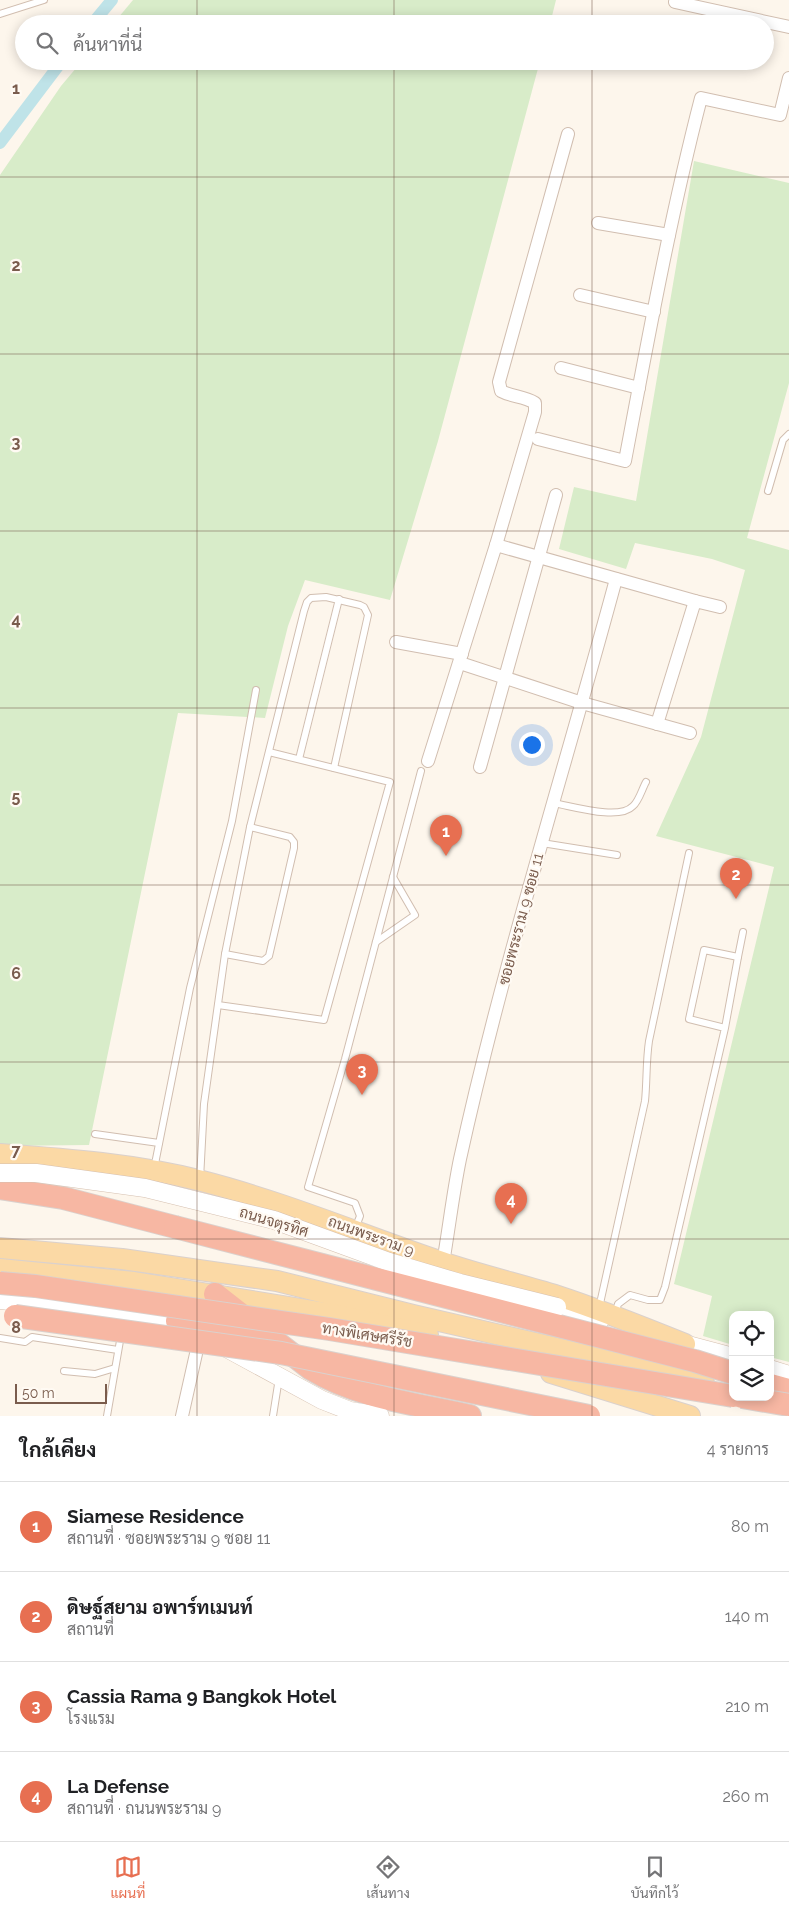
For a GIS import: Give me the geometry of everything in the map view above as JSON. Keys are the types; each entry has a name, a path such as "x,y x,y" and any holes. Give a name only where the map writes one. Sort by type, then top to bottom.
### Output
{"highway":[{"path":"0,1188 62,1198 695,1361 729,1372"},
{"name":"ทางพิเศษศรีรัช","path":"0,1283 35,1286 329,1329 729,1395"},
{"path":"215,1294 311,1370 327,1379 352,1406 470,1416"},
{"path":"0,1315 281,1353 589,1416"},
{"path":"178,1321 270,1337"},
{"path":"774,1385 789,1390"},
{"path":"761,1401 789,1407"}],"main road":[{"name":"ถนนพระราม 9","path":"0,1154 77,1159 154,1170 200,1180 274,1202 443,1263 607,1313 685,1344 729,1356"},
{"name":"ถนนจตุรทิศ","path":"0,1173 36,1173 146,1188 274,1220 389,1262 685,1344"},
{"path":"0,1248 122,1259 277,1281 413,1315 678,1376 729,1391"},
{"path":"413,1315 443,1263"},
{"path":"0,1269 134,1282 332,1314 440,1338 690,1416"},
{"path":"0,1300 178,1321 322,1400 352,1406 380,1416"},
{"path":"517,1339 530,1348 532,1352 532,1358 518,1363"},
{"path":"774,1370 789,1375"},
{"path":"774,1380 789,1390"},
{"path":"767,1401 789,1407"}],"street":[{"path":"674,2 734,15"},
{"path":"774,24 789,27"},
{"path":"538,439 625,461 669,235 701,98 780,115 789,78"},
{"path":"424,766 461,658 535,412 535,403 528,398 500,391 499,382 568,134"},
{"path":"598,223 669,235"},
{"path":"580,295 654,312"},
{"path":"561,368 639,388"},
{"path":"480,767 540,558 556,495"},
{"path":"496,546 720,607"},
{"name":"ซอยพระราม 9 ซอย 11","path":"443,1263 460,1160 516,930 616,579"},
{"path":"657,724 695,601"},
{"path":"396,642 461,658 505,678 582,703 690,733"},
{"path":"182,1416 200,1334"}],"lane":[{"path":"0,14 44,0"},
{"path":"768,491 784,440 789,434"},
{"path":"200,1180 204,1104 225,954 250,827 307,602 311,598 326,597 339,599 364,607 368,615 334,768"},
{"path":"299,759 339,599"},
{"path":"154,1170 190,988 232,821 256,690"},
{"path":"218,1005 324,1020 390,782 269,752"},
{"path":"354,1230 360,1216 355,1203 308,1187 424,766"},
{"path":"554,802 611,813 624,812 634,806 646,782"},
{"path":"225,954 263,961 269,956 294,848 294,842 290,837 250,827"},
{"path":"542,843 617,855"},
{"path":"607,1313 645,1101 648,1074 646,1061 649,1041 689,853"},
{"path":"376,942 415,915 393,877"},
{"path":"607,1313 630,1295 648,1300 660,1300 665,1288 725,1028 743,932"},
{"path":"725,1028 690,1019 704,950 738,957"},
{"path":"95,1134 159,1144"},
{"path":"107,1416 124,1314"},
{"path":"0,1338 25,1342 32,1337 118,1350"},
{"path":"64,1371 95,1374 115,1368"},
{"path":"273,1416 279,1377"}],"green space":[{"path":"133,0 556,0 552,15 120,15"},
{"path":"74,70 538,70 438,441 390,600 305,580 288,626 265,718 178,713 89,1145 0,1146 0,175 61,86"},
{"path":"694,161 789,183 789,383 747,538 789,550 789,1362 774,1358 774,1311 729,1311 729,1344 703,1336 712,1296 674,1284 774,867 656,836 701,737 745,570 712,559 635,543 626,569 559,549 574,487 636,501"}],"waterway":[{"path":"100,15 112,0"},
{"path":"0,143 55,70"}],"place":[{"name":"Siamese Residence","path":"446,856"},
{"name":"ดิษฐ์สยาม อพาร์ทเมนท์","path":"736,899"},
{"name":"Cassia Rama 9 Bangkok Hotel","path":"362,1095"},
{"name":"La Defense","path":"511,1224"}]}
